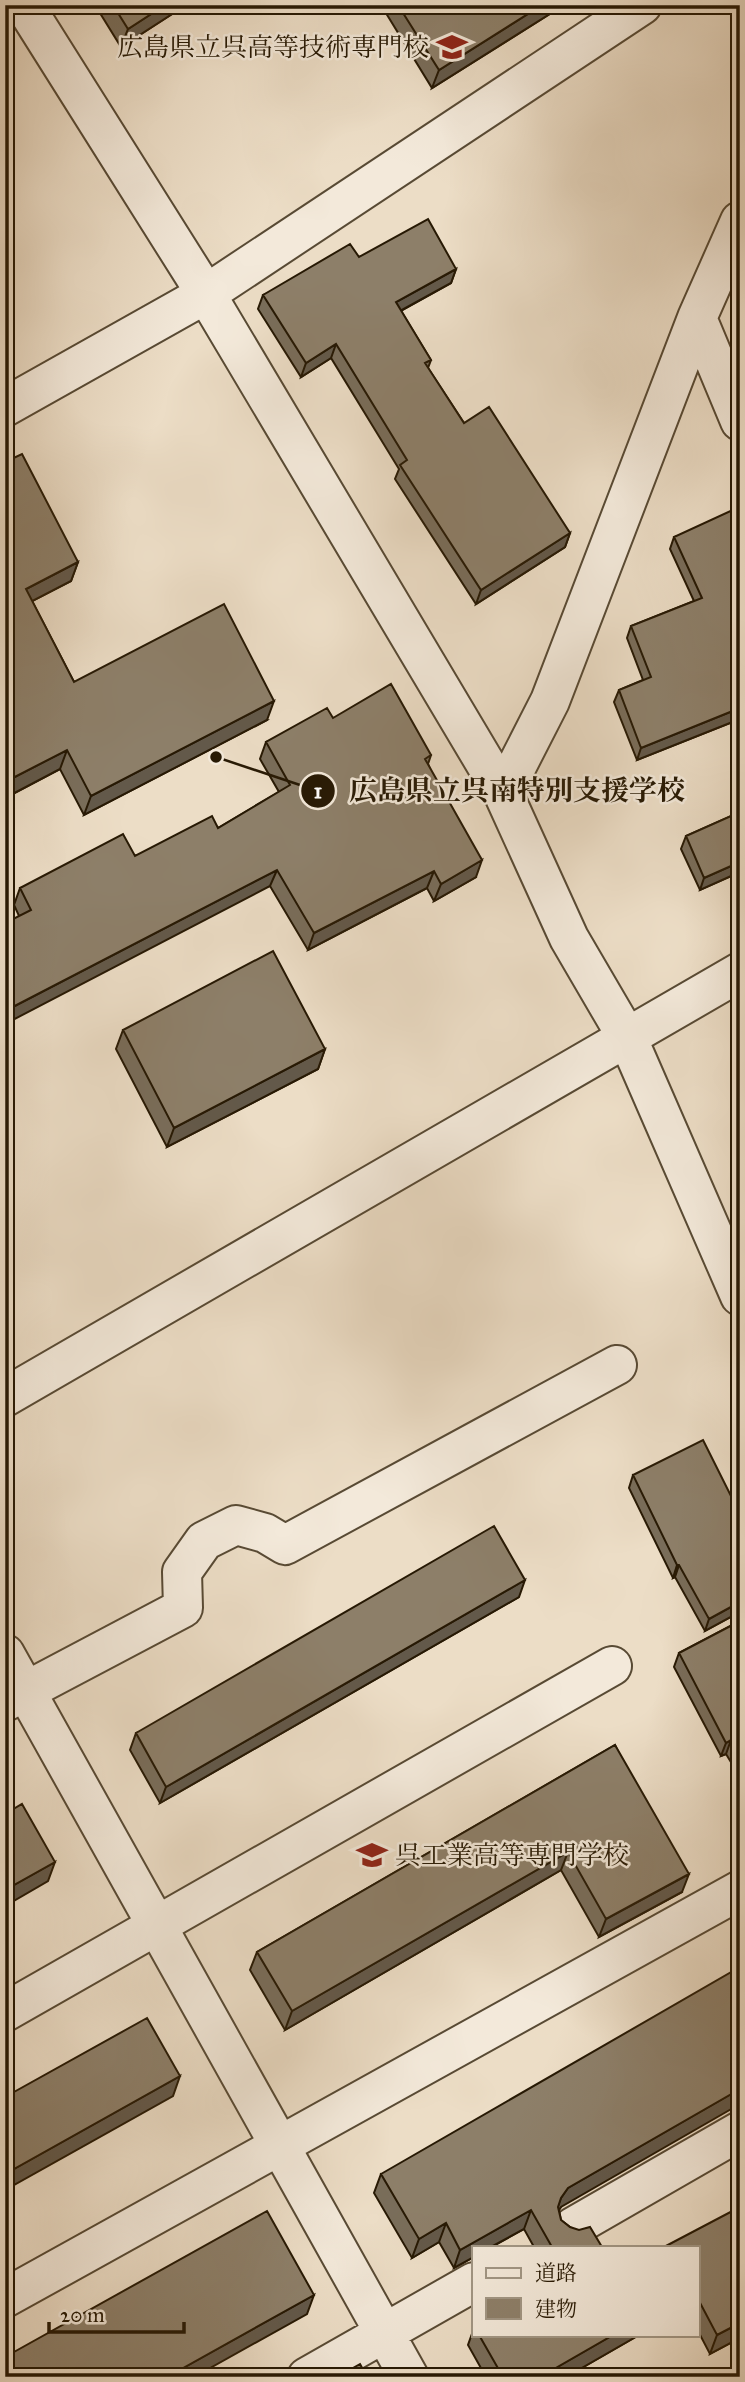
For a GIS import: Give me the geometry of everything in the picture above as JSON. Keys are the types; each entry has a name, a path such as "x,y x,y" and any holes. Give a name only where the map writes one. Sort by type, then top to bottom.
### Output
{"street":[{"path":"23,5 206,294 503,793 569,938 628,1039 740,1296"},
{"path":"5,407 206,294 642,5"},
{"path":"503,793 550,701 697,318 740,221"},
{"path":"697,318 740,421"},
{"path":"5,1397 740,972"},
{"path":"15,1696 183,1608 182,1572 204,1541 236,1525 265,1533 285,1545 617,1365"},
{"path":"5,1654 15,1696 157,1926 409,2377"},
{"path":"5,2012 612,1667"},
{"path":"5,2298 740,1890"},
{"path":"573,2227 740,2131"},
{"path":"307,2377 472,2283"}],"building":[{"path":"113,5 165,5 128,29"},
{"name":"広島県立呉高等技術専門校","path":"398,5 542,5 439,70"},
{"path":"428,219 456,269 396,302 431,360 425,363 464,423 489,407 570,533 481,590 400,465 407,460 336,344 306,363 263,295 350,244 359,257"},
{"path":"22,454 78,562 26,589 74,682 224,604 274,701 91,796 67,750 5,782 5,707 11,704 5,693 5,462"},
{"path":"737,508 740,518 740,708 641,748 619,690 651,677 631,626 702,598 674,537"},
{"path":"391,684 431,755 425,759 482,860 441,884 434,871 314,933 277,870 5,1011 5,923 31,910 20,888 123,834 135,856 212,816 218,828 290,785 266,742 327,708 333,718"},
{"path":"740,812 740,862 704,878 686,836"},
{"path":"273,951 325,1049 174,1128 123,1030"},
{"path":"703,1440 740,1514 740,1602 709,1619 677,1565 633,1475"},
{"path":"494,1526 525,1580 166,1787 136,1733"},
{"path":"740,1621 740,1756 731,1740 726,1743 679,1653"},
{"path":"615,1745 689,1874 606,1919 568,1852 292,2011 257,1952"},
{"path":"22,1804 55,1862 5,1890 5,1814"},
{"path":"740,1967 740,2089 568,2188 561,2198 558,2207 561,2220 579,2230 590,2227 601,2246 551,2246 531,2210 460,2250 446,2223 419,2239 381,2174"},
{"path":"147,2018 180,2076 5,2174 5,2097"},
{"path":"740,2207 740,2323 717,2335 700,2303 700,2246 666,2246"},
{"path":"267,2211 314,2295 167,2377 5,2377 5,2357"},
{"path":"480,2336 611,2336 540,2377 503,2377"},
{"path":"360,2364 367,2377 337,2377"}],"place":[{"name":"広島県立呉高等技術専門校","path":"452,47"},
{"name":"広島県立呉南特別支援学校","path":"216,757"},
{"name":"呉工業高等専門学校","path":"372,1855"}]}
